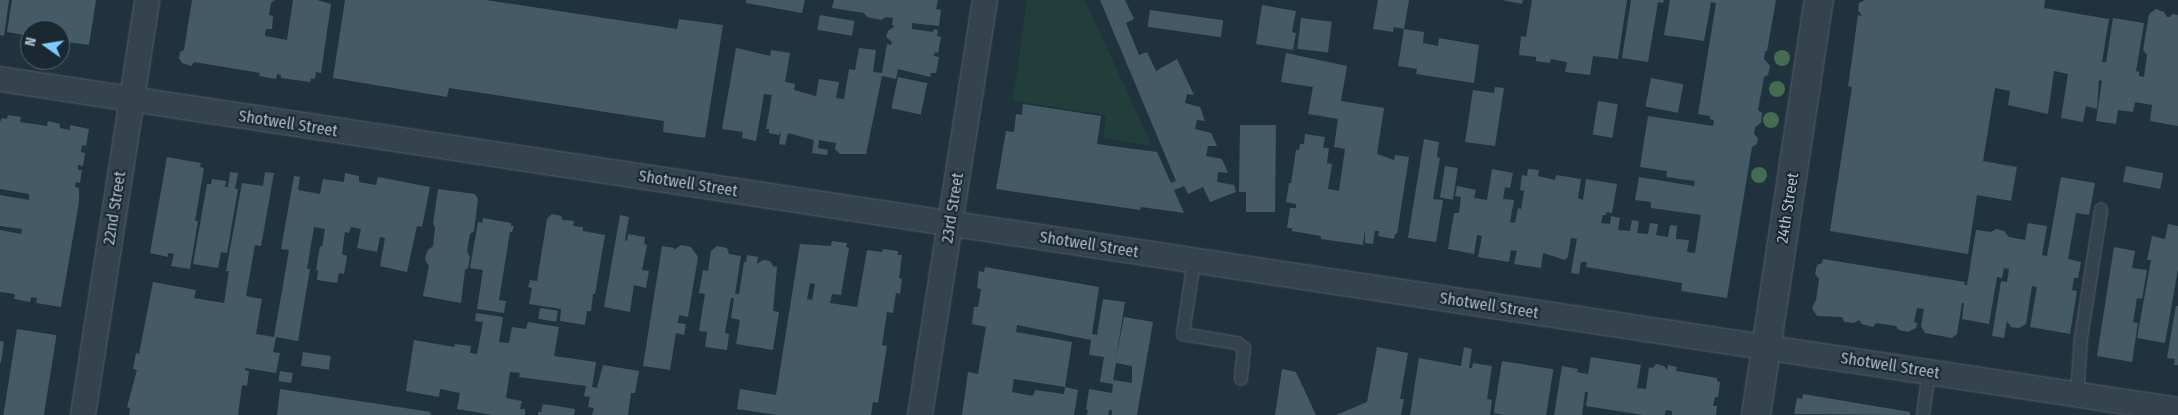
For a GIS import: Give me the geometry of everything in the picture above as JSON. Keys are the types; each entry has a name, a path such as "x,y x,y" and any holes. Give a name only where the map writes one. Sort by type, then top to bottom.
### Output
{"street":[{"name":"22nd Street","path":"82,415 147,0"},
{"name":"23rd Street","path":"920,415 951,224 984,0"},
{"name":"24th Street","path":"1756,415 1819,0"},
{"name":"Shotwell Street","path":"0,79 2178,410"}],"lane":[{"path":"2076,394 2081,338 2101,210"},
{"path":"1194,261 1183,334 1238,343 1244,348 1241,379"},
{"path":"1923,415 1929,372"}],"green space":[{"path":"1027,0 1085,0 1152,146 1103,138 1106,115 1013,101"}],"building":[{"path":"0,0 9,0 4,36 0,35"},
{"path":"12,0 96,0 89,45 70,42 70,20 20,20 20,34 7,32"},
{"path":"192,0 275,0 271,3 269,15 273,16 272,29 266,29 265,36 287,40 293,0 317,0 331,4 321,73 316,72 315,79 311,78 310,82 281,78 281,75 277,74 276,79 259,76 260,73 194,62 191,66 182,63 179,58 180,52 184,50"},
{"path":"345,0 486,0 677,29 679,19 723,25 705,138 663,132 664,121 449,88 447,97 333,78"},
{"path":"746,0 805,0 802,13 746,3"},
{"path":"834,0 938,0 936,9 941,10 939,26 912,23 912,29 933,32 934,29 938,30 937,36 941,37 938,53 935,52 934,56 939,57 936,73 931,73 930,77 898,69 896,79 882,76 866,154 840,154 835,149 836,143 819,140 818,148 828,150 827,155 812,153 814,140 788,133 785,145 779,144 781,132 779,135 769,133 769,129 766,129 772,95 764,94 756,141 742,138 743,132 722,129 736,48 770,56 771,50 790,53 785,82 795,84 794,90 816,96 819,79 839,82 836,98 844,99 849,69 855,70 859,48 876,50 873,72 882,73 887,44 891,45 892,42 886,37 888,31 895,26 892,25 893,18 886,17 881,20 867,17 864,13 832,8"},
{"path":"1100,0 1125,0 1134,19 1126,23 1139,55 1147,52 1156,71 1177,59 1194,95 1187,94 1185,103 1200,107 1205,121 1197,120 1195,129 1211,133 1217,146 1208,146 1206,156 1222,159 1228,173 1218,172 1217,182 1234,185 1236,192 1210,202 1203,187 1188,194 1184,186 1174,190 1184,213 1141,207 1140,210 996,189 1006,131 1014,132 1016,114 1022,115 1023,104 1101,116 1097,144 1157,152 1171,183 1176,181"},
{"path":"1378,0 1409,0 1404,29 1394,27 1393,32 1373,29"},
{"path":"1502,0 1523,0 1522,4"},
{"path":"1532,0 1627,0 1618,59 1593,56 1590,75 1565,72 1567,62 1551,59 1550,63 1536,61 1536,57 1519,55 1521,36 1526,37"},
{"path":"1631,0 1664,0 1663,3 1658,2 1648,62 1622,58"},
{"path":"1670,0 1776,0 1764,59 1770,66 1768,75 1764,77 1758,110 1762,113 1761,123 1755,127 1754,134 1758,138 1757,144 1752,147 1727,298 1681,291 1682,283 1586,267 1587,262 1581,262 1579,274 1571,273 1577,239 1571,238 1568,257 1565,260 1543,253 1541,268 1514,264 1517,251 1511,250 1509,262 1478,257 1482,236 1477,235 1474,254 1448,249 1454,213 1459,213 1461,197 1455,196 1457,186 1476,190 1474,198 1487,200 1492,169 1513,173 1510,188 1505,187 1503,199 1514,200 1510,222 1515,223 1518,208 1521,209 1524,191 1520,190 1522,175 1527,176 1528,169 1539,170 1538,176 1555,180 1556,175 1581,179 1578,198 1583,200 1586,179 1617,184 1612,213 1606,212 1601,223 1610,224 1611,216 1620,218 1618,230 1630,231 1632,220 1639,221 1637,233 1648,234 1650,223 1658,224 1656,235 1668,237 1670,225 1677,226 1676,239 1689,240 1687,252 1695,253 1701,215 1651,208 1651,202 1635,200 1639,177 1694,186 1695,181 1666,177 1667,171 1640,167 1648,116 1713,126 1714,120 1710,119 1710,116 1698,114 1716,3 1711,2 1704,41 1664,35"},
{"path":"1865,0 2045,0 2044,8 2109,19 2102,62 2106,62 2113,18 2144,23 2136,71 2139,72 2139,76 2144,77 2147,55 2143,50 2149,14 2156,9 2164,12 2167,17 2170,17 2172,14 2178,15 2178,126 2150,121 2152,105 2135,102 2133,112 2118,110 2116,124 2096,121 2102,81 2099,80 2097,109 2086,106 2083,122 2061,118 2068,74 2054,71 2048,114 2008,105 2010,91 1995,88 1983,161 2017,167 2011,201 1977,195 1968,254 1830,231 1852,87 1848,86 1858,15 1862,16 1858,10 1859,3"},
{"path":"1262,5 1296,11 1292,32 1296,33 1293,50 1256,44"},
{"path":"1150,10 1223,20 1221,37 1148,27"},
{"path":"820,15 854,21 852,36 817,30"},
{"path":"1301,18 1332,22 1328,53 1297,49"},
{"path":"1404,29 1424,32 1423,43 1438,46 1439,38 1479,45 1474,83 1416,74 1417,69 1398,66"},
{"path":"1286,53 1347,66 1341,101 1384,108 1377,154 1394,160 1395,155 1409,157 1397,234 1395,234 1394,239 1378,236 1379,231 1375,231 1373,244 1365,243 1365,229 1363,245 1321,239 1321,236 1292,231 1292,228 1287,228 1290,208 1296,208 1296,204 1286,202 1289,183 1291,183 1296,150 1299,150 1300,144 1304,144 1305,134 1325,137 1323,148 1329,148 1327,163 1332,164 1328,189 1339,191 1345,149 1334,147 1338,119 1308,114 1313,87 1281,82"},
{"path":"898,77 927,83 921,115 891,108"},
{"path":"1651,78 1683,84 1678,113 1645,106"},
{"path":"1495,87 1504,88 1495,146 1465,142 1473,90 1494,93"},
{"path":"1598,101 1618,104 1612,138 1593,135"},
{"path":"8,115 21,117 20,122 47,126 48,121 60,124 60,128 70,130 70,125 89,129 86,146 82,145 81,152 85,153 83,166 78,165 78,170 82,170 80,183 76,182 75,187 79,188 79,202 61,307 36,303 37,298 31,297 30,302 14,299 15,294 0,292 0,230 21,234 22,229 0,226 0,195 29,200 29,194 0,189 0,122 2,118 7,119"},
{"path":"1240,125 1276,125 1275,212 1246,212 1246,192 1239,192"},
{"path":"1424,139 1439,142 1437,157 1440,158 1433,199 1443,200 1436,242 1408,238"},
{"path":"167,157 201,163 200,167 204,168 195,221 198,221 190,269 171,266 174,254 168,253 168,257 150,253"},
{"path":"1445,166 1458,168 1453,200 1440,198"},
{"path":"2126,166 2163,173 2160,189 2123,182"},
{"path":"230,172 238,173 235,189 238,189 227,253 221,252 218,268 193,264 207,184 211,184 212,179 226,181 225,187 228,187"},
{"path":"265,172 274,173 261,246 255,245 246,296 262,299 256,334 274,337 289,250 281,249 294,176 300,177 298,190 320,194 323,179 344,182 345,173 359,176 359,182 376,185 378,177 430,187 422,227 417,226 407,272 380,266 385,238 380,237 377,252 357,248 361,229 351,227 349,233 345,232 342,254 347,256 344,274 339,273 337,283 317,280 318,270 316,270 325,229 314,227 307,269 310,269 298,341 276,337 273,352 280,353 276,373 245,368 245,370 249,371 247,386 242,385 238,415 129,415 130,408 127,407 137,370 133,369 136,353 139,354 153,282 196,290 194,298 224,303 229,271 226,271 242,183 263,186"},
{"path":"2061,177 2095,183 2089,215 2076,213 2068,259 2081,262 2078,278 2074,278 2072,290 2077,291 2070,334 2030,327 2037,287 2032,286 2026,324 2019,328 2011,327 2007,321 2004,338 1992,336 2001,281 2007,282 2009,269 2004,268 2002,278 1997,277 1989,324 1962,319 1964,303 1962,303 1957,334 1952,338 1925,333 1921,326 1924,309 1917,308 1914,322 1917,323 1916,328 1908,332 1899,330 1896,326 1876,323 1873,327 1862,324 1859,320 1854,323 1844,322 1842,317 1817,316 1812,308 1816,300 1819,279 1815,274 1817,265 1822,263 1823,259 1965,282 1964,285 1967,285 1976,230 1991,232 1996,229 2004,231 2009,237 2025,240 2028,223 2047,226 2042,255 2047,256"},
{"path":"438,189 475,194 478,199 474,231 470,234 467,251 470,257 468,268 465,270 461,303 423,296 429,266 425,260 427,251 433,246 435,228 433,223"},
{"path":"552,214 561,216 564,222 564,220 574,221 573,226 583,227 583,231 605,235 595,294 593,294 591,311 587,311 585,325 560,321 561,309 529,304 532,288 528,287 530,280 537,281 547,219"},
{"path":"620,215 629,217 625,240 627,241 628,234 645,237 644,244 647,245 642,270 649,271 646,288 634,285 630,312 604,307"},
{"path":"483,218 511,223 511,226 514,226 512,232 510,232 499,300 506,301 504,313 477,309 483,270 470,268 478,222 482,223"},
{"path":"2168,224 2178,226 2178,269 2165,343 2137,338 2151,260 2147,260 2152,236 2165,239"},
{"path":"832,241 847,243 846,247 849,248 841,295 832,294 830,303 857,307 867,250 882,252 883,249 898,251 898,255 902,255 899,278 902,279 900,294 896,293 893,313 887,312 882,345 887,346 878,403 873,402 871,415 777,415 737,409 740,389 776,395 800,244 831,246","holes":["810,283 815,284 812,300 807,299"]},
{"path":"681,245 691,247 698,257 688,317 679,315 678,323 686,324 684,335 676,333 670,370 643,366 662,246 674,248 674,250"},
{"path":"717,246 727,248 729,254 741,256 735,294 739,294 744,262 746,262 747,255 758,257 757,264 763,260 770,261 773,266 777,267 773,311 779,312 773,350 736,344 740,320 731,318 734,298 731,298 725,333 729,334 727,350 705,347 707,332 699,331 705,294 699,293 703,270 708,271 711,251"},
{"path":"2114,247 2135,251 2132,268 2147,270 2142,299 2137,298 2133,322 2138,323 2132,362 2097,356"},
{"path":"985,267 1099,287 1092,334 1097,335 1103,299 1125,302 1116,359 1124,317 1153,322 1137,415 1112,415 1112,410 1109,410 1108,415 1087,415 1089,389 1112,393 1113,384 1100,382 1104,357 1089,355 1091,340 1017,325 1016,332 1072,342 1065,387 1078,390 1074,415 962,415 968,372 978,374 986,327 972,324 974,307 978,307 981,289 977,288 979,271 984,272","holes":["1116,363 1132,366 1132,383 1113,380","1014,379 1065,387 1064,394 1035,390 1033,396 1012,392"]},
{"path":"2176,306 2178,306 2178,365 2174,365 2175,359 2167,358"},
{"path":"540,308 558,311 556,322 538,319"},
{"path":"476,313 503,317 499,342 509,343 512,327 526,329 528,322 559,327 554,356 596,362 592,387 597,388 603,365 639,371 635,393 631,393 628,415 592,415 594,408 588,407 590,397 584,396 586,386 519,377 520,373 510,372 506,398 522,401 520,409 525,409 525,415 493,415 457,409 460,393 440,389 439,397 406,391 414,340 454,347 455,344 471,346 470,353 477,354 483,322 475,321"},
{"path":"17,329 57,335 44,415 3,415"},
{"path":"0,341 4,342 1,363 0,363"},
{"path":"1377,347 1408,353 1400,399 1404,399 1401,415 1336,415 1367,402"},
{"path":"1464,347 1472,349 1469,368 1472,368 1473,363 1492,366 1487,399 1492,400 1490,415 1410,415 1419,358 1461,366"},
{"path":"303,352 331,356 329,370 301,366"},
{"path":"1591,357 1641,365 1637,388 1646,389 1649,367 1653,368 1656,364 1664,366 1667,370 1668,365 1677,367 1676,371 1717,378 1717,381 1720,382 1718,397 1715,397 1713,406 1717,406 1716,415 1672,415 1672,411 1666,410 1665,415 1643,415 1586,406 1588,392 1585,392 1582,415 1554,415 1562,366 1578,369 1577,372 1588,374"},
{"path":"1502,361 1553,369 1546,415 1494,413"},
{"path":"1282,369 1296,372 1316,415 1275,415"},
{"path":"280,371 293,373 291,383 278,381"},
{"path":"280,389 431,412 430,415 277,415"},
{"path":"1803,394 1910,412 1910,415 1794,414 1797,398 1802,399"},
{"path":"543,404 575,409 574,415 538,415"}]}
